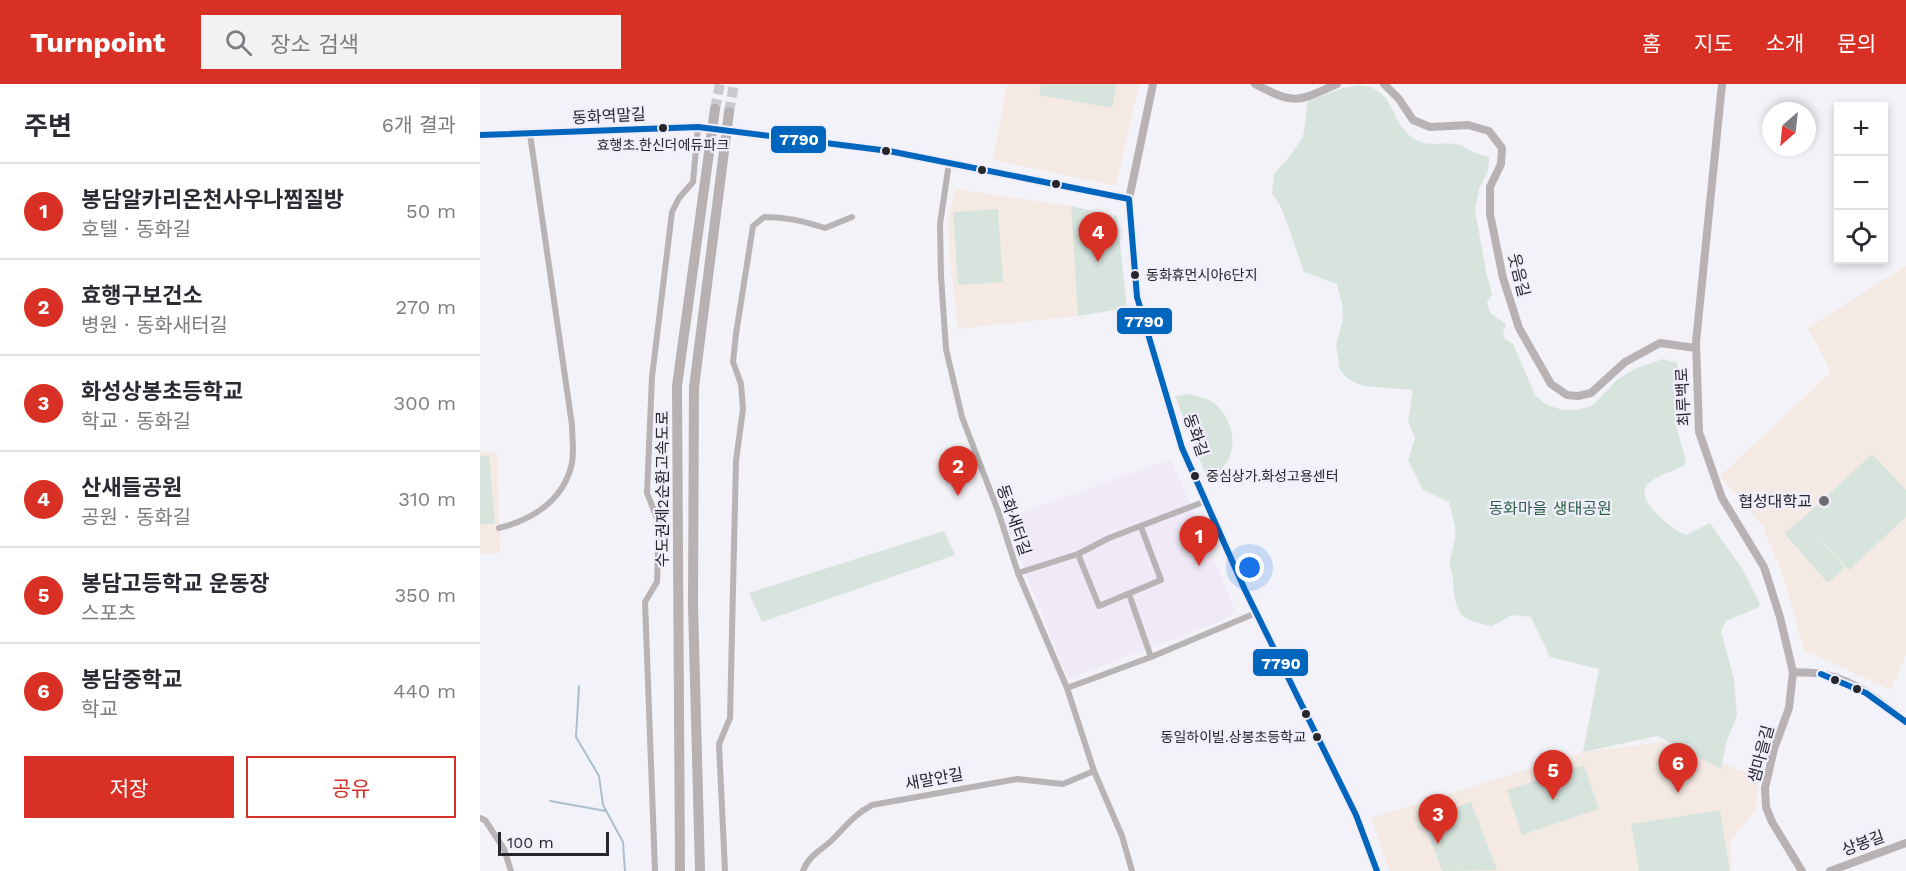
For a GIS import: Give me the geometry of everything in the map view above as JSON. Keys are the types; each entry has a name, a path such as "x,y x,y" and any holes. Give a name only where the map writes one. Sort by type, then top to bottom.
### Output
{"highway":[{"name":"수도권제2순환고속도로","path":"680,871 677,386 715,109"},
{"name":"수도권제2순환고속도로","path":"700,871 693,605 694,387 722,150 729,112"}],"street":[{"name":"동화길","path":"1153,84 1129,199 1137,297 1182,448 1256,612 1356,815 1377,871"},
{"path":"1255,84 1280,97 1295,99 1311,97 1337,84"},
{"name":"웃음길","path":"1384,84 1399,99 1413,120 1430,127 1468,125 1489,131 1502,148 1501,164 1490,187 1490,214 1503,278 1519,328 1551,384 1567,395 1578,396 1590,393 1625,362 1660,343 1696,348"},
{"name":"최루백로","path":"1722,84 1696,348 1699,432 1722,498 1764,567 1780,617 1793,672"},
{"name":"동화역말길","path":"480,135 698,127 889,151 1129,199"},
{"path":"655,871 645,602 657,582 659,523 647,493 652,377 672,212 679,198 693,182 698,127"},
{"path":"499,528 538,513 557,497 572,466 572,424 530,134"},
{"name":"동화새터길","path":"949,163 940,224 946,349 962,417 998,511 1018,573 1067,688 1094,771 1122,836 1132,871"},
{"path":"725,871 719,744 730,718 736,461 743,410 741,384 733,362 753,226 764,217 777,217 791,218 825,228 852,217"},
{"path":"1018,573 1078,554 1109,538 1206,501"},
{"path":"1078,554 1099,606 1129,594 1161,580 1141,527"},
{"path":"1129,594 1151,657"},
{"path":"1067,688 1151,657 1256,612"},
{"path":"1793,672 1821,674 1850,683 1874,696 1906,722"},
{"name":"샘마을길","path":"1793,672 1789,708 1774,749 1765,788 1766,807 1772,822 1802,871"},
{"name":"새말안길","path":"803,871 805,864 858,812 872,805 1017,779 1063,784 1094,771"},
{"path":"480,818 485,820 504,849 512,871"},
{"name":"상봉길","path":"1830,871 1906,843"}],"shaded area":[{"path":"1007,84 1139,84 1116,186 993,160"},
{"path":"955,189 1071,206 1078,316 958,329 948,219"},
{"name":"협성대학교","path":"1906,266 1906,654 1891,690 1804,650 1783,575 1763,527 1720,476 1831,372 1808,328"},
{"path":"480,451 497,453 500,553 480,554"},
{"path":"1171,459 1235,610 1224,620 1068,679 1004,519"},
{"path":"1662,742 1759,777 1756,810 1730,841 1731,871 1389,871 1371,818 1583,752"}],"green space":[{"path":"1041,84 1117,84 1112,108 1039,95"},
{"name":"동화마을 생태공원","path":"1360,85 1374,89 1384,96 1404,130 1418,141 1428,144 1459,145 1489,157 1488,171 1479,189 1475,210 1492,295 1487,302 1490,313 1506,324 1503,333 1505,339 1513,344 1535,395 1547,405 1563,410 1578,410 1593,405 1616,381 1634,369 1663,359 1678,363 1675,422 1686,462 1684,466 1652,480 1645,490 1645,497 1649,505 1664,521 1686,535 1710,523 1743,570 1760,604 1759,607 1726,621 1721,631 1734,679 1737,715 1726,744 1721,769 1657,736 1583,752 1599,669 1550,657 1531,617 1512,615 1492,626 1472,621 1460,613 1455,600 1450,564 1455,533 1449,502 1423,490 1408,460 1415,438 1408,421 1413,390 1363,386 1348,379 1340,370 1336,345 1343,319 1337,284 1304,272 1282,209 1272,193 1274,174 1303,137 1308,101 1343,88"},
{"path":"1071,206 1117,216 1127,308 1078,316"},
{"path":"998,209 1003,282 958,285 953,212"},
{"path":"1189,394 1209,400 1217,406 1227,420 1232,436 1233,445 1228,460 1208,480 1175,396"},
{"path":"1872,454 1906,490 1906,517 1849,570 1812,531 1845,568 1828,583 1784,533"},
{"path":"480,456 489,456 495,523 480,525"},
{"path":"944,531 955,555 762,622 749,593"},
{"path":"1584,765 1599,809 1522,835 1507,790"},
{"path":"1471,802 1497,870 1442,871 1423,820"},
{"path":"1720,810 1730,871 1639,871 1631,824"}],"waterway":[{"path":"579,686 576,737 599,776 603,805 623,842 625,871"},
{"path":"550,801 606,811"}],"tunnel":[{"path":"715,109 720,84"},
{"path":"729,112 734,84"}],"transit line":[{"name":"7790","path":"480,135 698,127 889,151 1129,199 1137,297 1182,448 1245,590 1356,815 1377,871"},
{"name":"7790","path":"1821,674 1866,693 1906,722"}],"place":[{"name":"효행초.한신더에듀파크","path":"663,128"},
{"name":"산새들공원","path":"1098,262"},
{"name":"동화휴먼시아6단지","path":"1135,275"},
{"name":"중심상가.화성고용센터","path":"1195,476"},
{"name":"효행구보건소","path":"958,496"},
{"name":"협성대학교","path":"1824,501"},
{"name":"봉담알카리온천사우나찜질방","path":"1199,566"},
{"name":"동일하이빌.상봉초등학교","path":"1317,737"},
{"name":"봉담중학교","path":"1678,793"},
{"name":"봉담고등학교 운동장","path":"1553,800"},
{"name":"화성상봉초등학교","path":"1438,844"}]}
